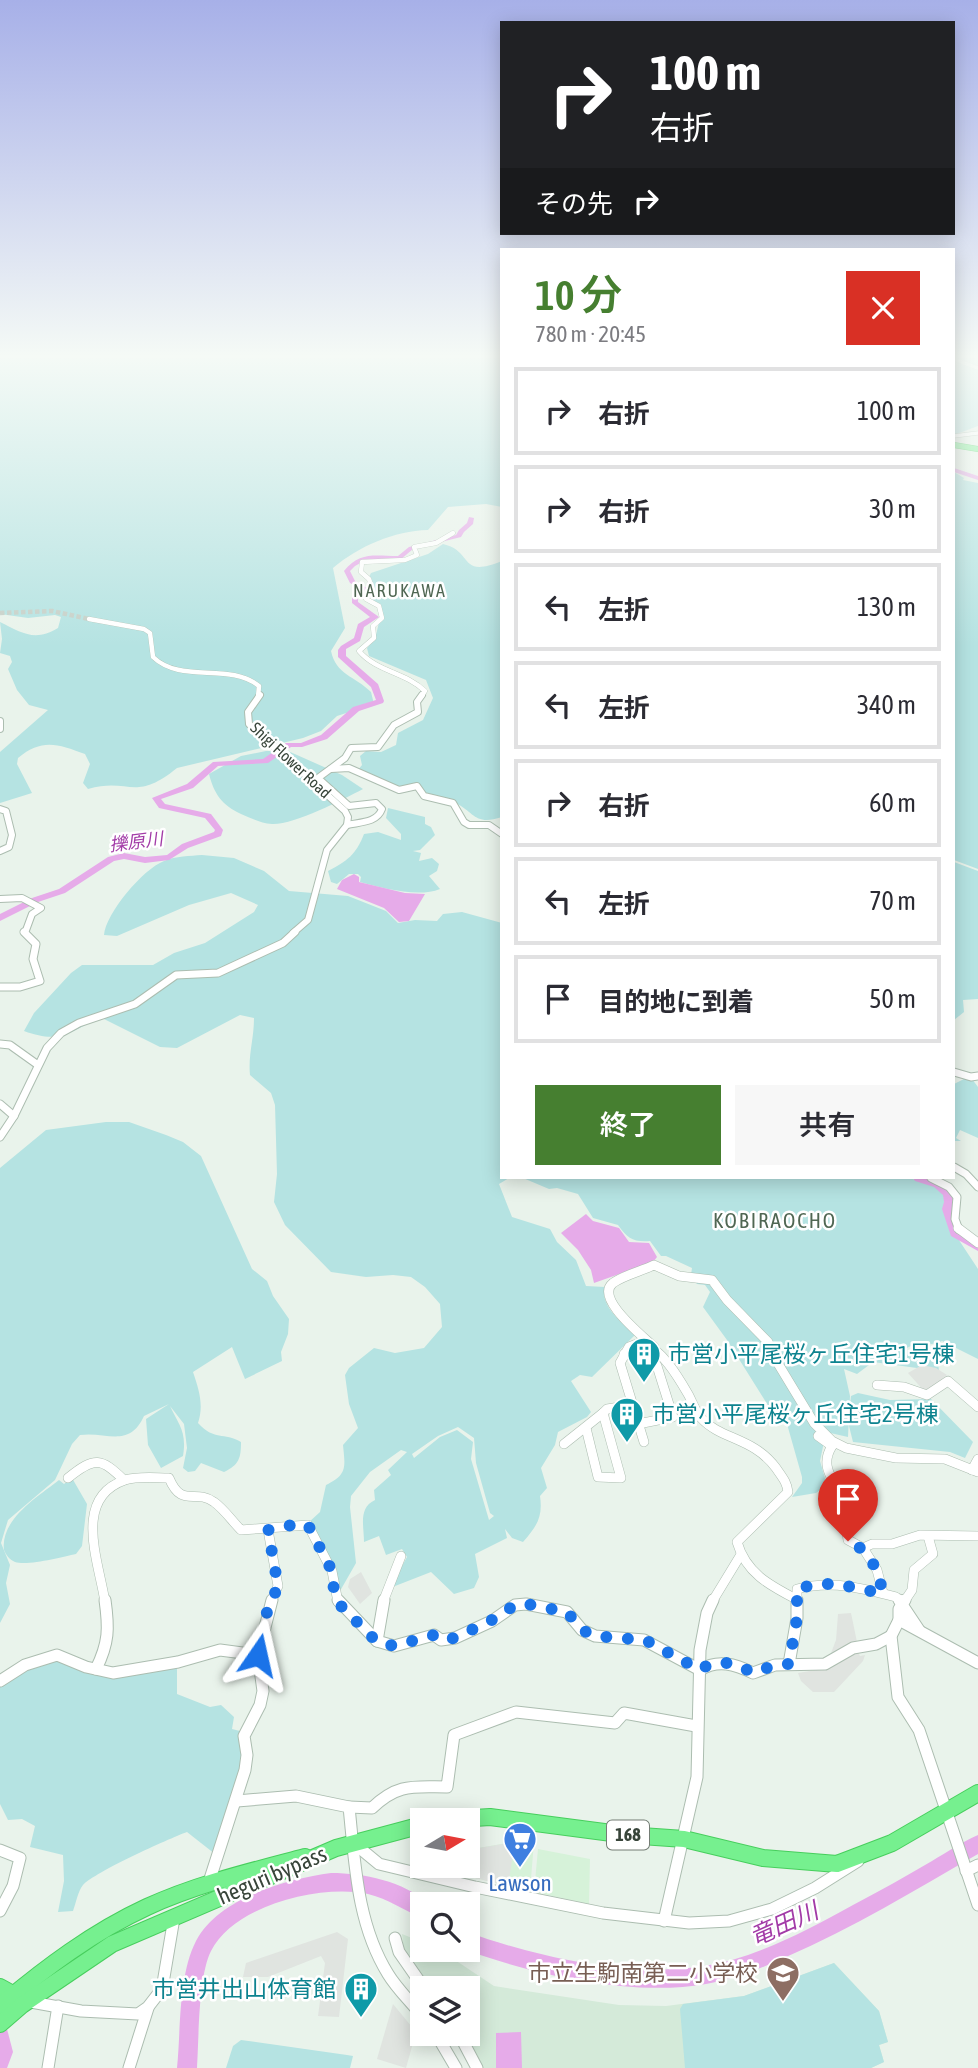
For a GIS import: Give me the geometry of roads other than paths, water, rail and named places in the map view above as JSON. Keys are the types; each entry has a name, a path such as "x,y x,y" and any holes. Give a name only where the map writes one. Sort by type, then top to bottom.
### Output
{"highway":[{"name":"168","path":"480,1818 684,1839 788,1861 837,1864 949,1819 978,1793"},
{"path":"336,1848 410,1828"},
{"name":"heguri bypass","path":"0,2024 12,1999 71,1951 108,1927 148,1907 209,1883 336,1848"},
{"name":"heguri bypass","path":"12,1999 112,1944 253,1886 336,1848"}],"street":[{"path":"0,1137 14,1116 38,1065 53,1041 70,1027 135,1003 176,975 218,973 284,943 308,920 323,858 347,825 377,817 382,807 376,803 349,806 318,778 326,769 342,762 351,748 378,747 394,725 418,712 417,702 425,691 410,677 367,663 359,651 374,638 373,626 382,618 379,606 365,596 373,591 369,579 361,572 363,561 408,559 417,555 414,547 436,543 453,533"},
{"name":"Shigi Flower Road","path":"89,620 144,629 150,633 153,657 158,662 178,668 242,675 253,680 260,686 260,695 248,709 249,724 345,811 348,817 347,825"},
{"path":"0,720 0,729"},
{"path":"326,769 349,768 398,790 417,786 424,796 453,803 464,822 469,825 486,825 500,833"},
{"path":"0,809 6,811 12,835 9,847 0,851"},
{"path":"0,899 8,896 38,904 41,908 32,914 24,932 36,944 33,959 40,981 27,987 0,987"},
{"path":"0,1044 10,1045 38,1065"},
{"path":"955,1072 971,1077 978,1076"},
{"path":"0,1104 14,1116"},
{"path":"955,1168 966,1174 978,1187"},
{"path":"933,1179 953,1191 957,1197 953,1214 956,1226 965,1238 978,1243"},
{"path":"796,1599 753,1576 740,1556 737,1542 788,1492 787,1483 754,1446 701,1418 687,1392 654,1347 610,1303 608,1292 612,1284 654,1265 663,1266 679,1276 712,1280 755,1332 768,1342 774,1357 814,1423 832,1441 846,1448"},
{"path":"644,1442 620,1363 624,1354 637,1343 642,1342 654,1347"},
{"path":"624,1354 643,1350 647,1352 657,1366 673,1416 638,1424"},
{"path":"877,1385 904,1387 927,1395 948,1381 978,1407"},
{"path":"564,1444 607,1409 632,1405"},
{"path":"586,1427 598,1478 621,1478 603,1413"},
{"path":"818,1436 832,1446 896,1458 934,1457 975,1471 978,1459"},
{"path":"832,1446 825,1462 842,1498 848,1541 863,1548 877,1570 883,1593"},
{"path":"68,1478 78,1469 104,1462 124,1480"},
{"path":"96,1670 106,1657 110,1628 96,1563 92,1506 101,1493 124,1480 169,1478 175,1492 217,1503 241,1530 308,1525 332,1571 334,1591 339,1604 377,1642 394,1646 434,1635 441,1640 455,1638 515,1605 526,1604 567,1612 582,1630 595,1636 645,1640 700,1670"},
{"path":"209,1883 237,1801 247,1755 244,1736 264,1691 258,1655 267,1612 278,1586 268,1530"},
{"path":"863,1548 872,1544 892,1544 920,1535 978,1536"},
{"path":"700,1670 708,1664 718,1662 737,1665 753,1673 775,1665 814,1666 825,1664 853,1648 876,1644 891,1636 899,1620 899,1609 912,1590 914,1570 933,1554 928,1536"},
{"path":"377,1642 385,1593 401,1556"},
{"path":"664,1921 697,1777 696,1726 700,1650 707,1613 718,1588 740,1556"},
{"path":"789,1664 797,1618 797,1589 816,1584 850,1585 896,1597 919,1630"},
{"path":"899,1620 978,1663"},
{"path":"891,1636 894,1645 890,1653 900,1689 898,1696 919,1730 949,1819 970,1868 978,1905"},
{"path":"0,1681 25,1665 57,1655 96,1670 113,1673 178,1662 220,1650 258,1655"},
{"path":"237,1801 296,1796 369,1811 375,1809 392,1791 418,1787 447,1787 454,1735 516,1712 615,1723 624,1713 696,1726"},
{"path":"349,1807 364,1920 386,1971 410,2001"},
{"path":"353,1842 379,1864 576,1909 664,1921 711,1923 742,1919 780,1907 857,1864 858,1856"},
{"path":"0,1850 20,1858 19,1874 0,1911"},
{"path":"12,1999 81,2011 138,2014 148,2007 162,1989 174,1917"},
{"path":"395,1938 399,1952 416,1976"},
{"path":"48,2068 58,2006"},
{"path":"129,2068 148,2007"},
{"path":"443,2046 456,2068"},
{"path":"465,2046 477,2068"}],"waterway":[{"path":"955,470 978,478"},
{"name":"擽原川","path":"0,918 35,900 62,891 111,859 124,856 145,860 169,857 185,846 218,834 219,830 208,816 162,806 156,798 190,786 216,764 265,761 289,745 302,745 324,737 356,709 380,701 375,686 342,657 344,648 357,639 361,626 375,617 355,603 355,596 364,588 352,582 347,571 365,558 400,558 411,548 459,536 470,524 471,518"},
{"path":"923,1179 938,1184 948,1192 948,1209 955,1233 978,1246"},
{"name":"竜田川","path":"480,1946 527,1960 599,1974 671,1978 704,1976 733,1969 797,1944 978,1844"},
{"name":"竜田川","path":"187,2068 193,1990 199,1959 212,1933 227,1919 266,1898 289,1890 331,1882 368,1885 410,1901"},
{"name":"竜田川","path":"0,2036 4,2052 0,2062"}],"tunnel":[{"path":"0,613 52,611 89,619"}],"place":[{"name":"市営小平尾桜ヶ丘住宅1号棟","path":"644,1384"},
{"name":"市営小平尾桜ヶ丘住宅2号棟","path":"627,1444"},
{"name":"Lawson","path":"520,1869"},
{"name":"市立生駒南第二小学校","path":"783,2003"},
{"name":"市営井出山体育館","path":"361,2019"}],"district":[{"name":"NARUKAWA","path":"400,591"},
{"name":"KOBIRAOCHO","path":"775,1221"}]}
